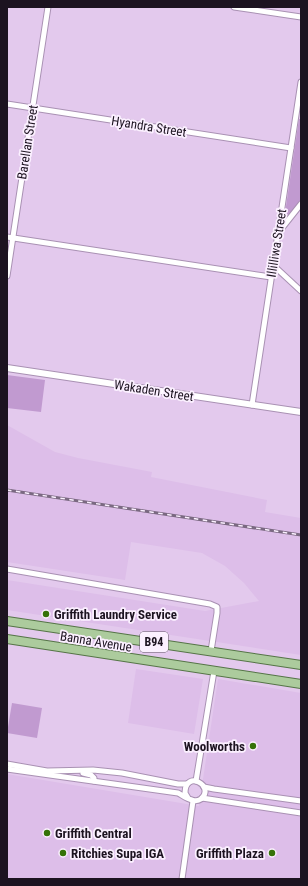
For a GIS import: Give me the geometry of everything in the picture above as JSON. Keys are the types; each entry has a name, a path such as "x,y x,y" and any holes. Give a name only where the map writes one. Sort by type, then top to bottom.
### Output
{"main road":[{"name":"Banna Avenue","path":"7,621 301,665"},
{"name":"Banna Avenue","path":"7,639 301,684"}],"street":[{"name":"Barellan Street","path":"7,276 10,237 48,7"},
{"path":"234,7 301,17"},
{"name":"Illilliwa Street","path":"252,405 291,148 299,114 301,82"},
{"name":"Hyandra Street","path":"7,104 291,148"},
{"path":"278,233 301,204"},
{"path":"10,237 271,277"},
{"path":"273,265 301,291"},
{"name":"Wakaden Street","path":"7,368 301,412"},
{"path":"7,569 210,604 217,607 211,651"},
{"path":"196,781 214,671"},
{"path":"7,764 47,770 122,773 178,784 188,784 196,781 204,786 214,789 301,801"},
{"path":"7,769 178,793 190,799 199,800 202,798 301,813"},
{"path":"59,770 91,774 94,781"},
{"path":"182,879 190,799 185,792 188,784"},
{"path":"202,798 205,793 204,786"}],"shaded area":[{"path":"299,119 301,119 301,200 289,215 285,213"},
{"path":"7,375 45,380 41,412 7,408"},
{"path":"7,425 55,452 78,458 152,472 151,477 267,500 265,512 301,518 301,655 7,610 7,580 205,611 259,601 244,583 225,566 202,553 131,542 125,580 7,562"},
{"path":"136,669 203,679 194,734 128,723"},
{"path":"218,679 301,693 301,879 7,878 7,774 199,806"},
{"path":"12,703 42,708 37,738 7,733"}],"railway":[{"path":"7,490 301,535"}],"place":[{"name":"Griffith Laundry Service","path":"46,614"},
{"name":"Woolworths","path":"253,746"},
{"name":"Griffith Central","path":"47,833"},
{"name":"Ritchies Supa IGA","path":"63,853"},
{"name":"Griffith Plaza","path":"272,853"}]}
